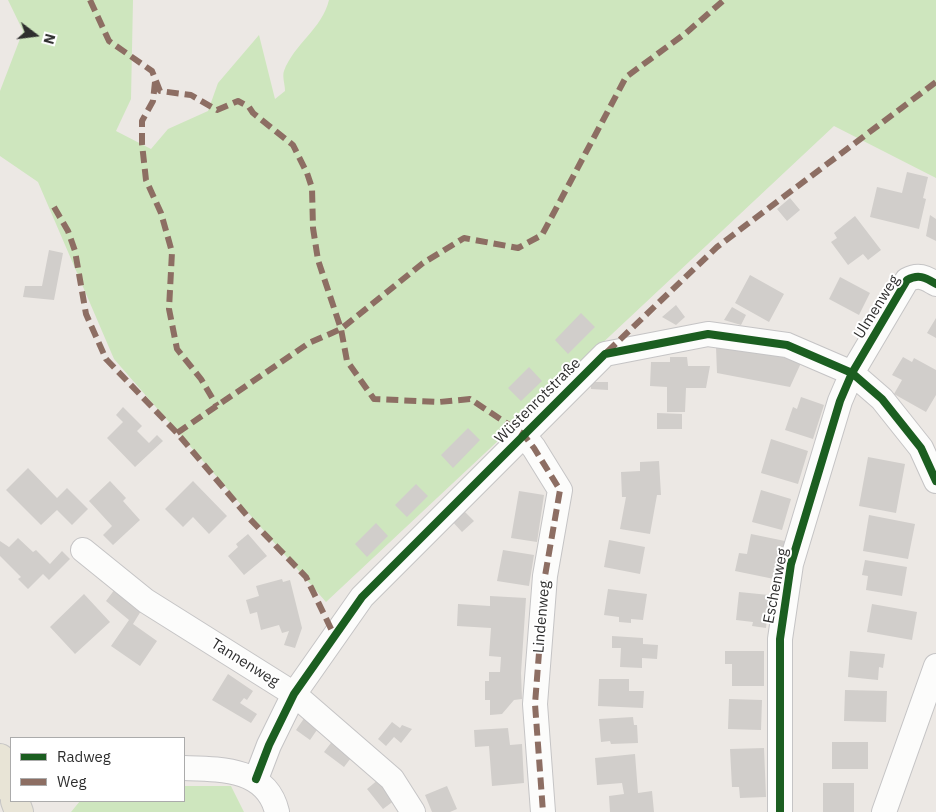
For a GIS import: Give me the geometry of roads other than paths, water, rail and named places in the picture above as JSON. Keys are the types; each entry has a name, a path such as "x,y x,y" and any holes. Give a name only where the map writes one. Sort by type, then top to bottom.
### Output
{"main road":[{"path":"5,761 10,785"}],"street":[{"name":"Ulmenweg","path":"852,373 907,280 916,276 927,278 936,284"},
{"name":"Wüstenrotstraße","path":"256,779 269,745 294,694 362,597 605,354 708,334 787,345 852,373 882,399 921,448 936,481"},
{"name":"Eschenweg","path":"780,812 780,639 791,564 840,401 852,373"},
{"name":"Lindenweg","path":"523,434 560,490 545,576 535,704 543,812"},
{"name":"Tannenweg","path":"83,550 146,601 294,694 392,780 413,812"},
{"path":"884,812 936,666"},
{"path":"185,768 225,769 256,779 264,787 275,804 277,812"}]}
